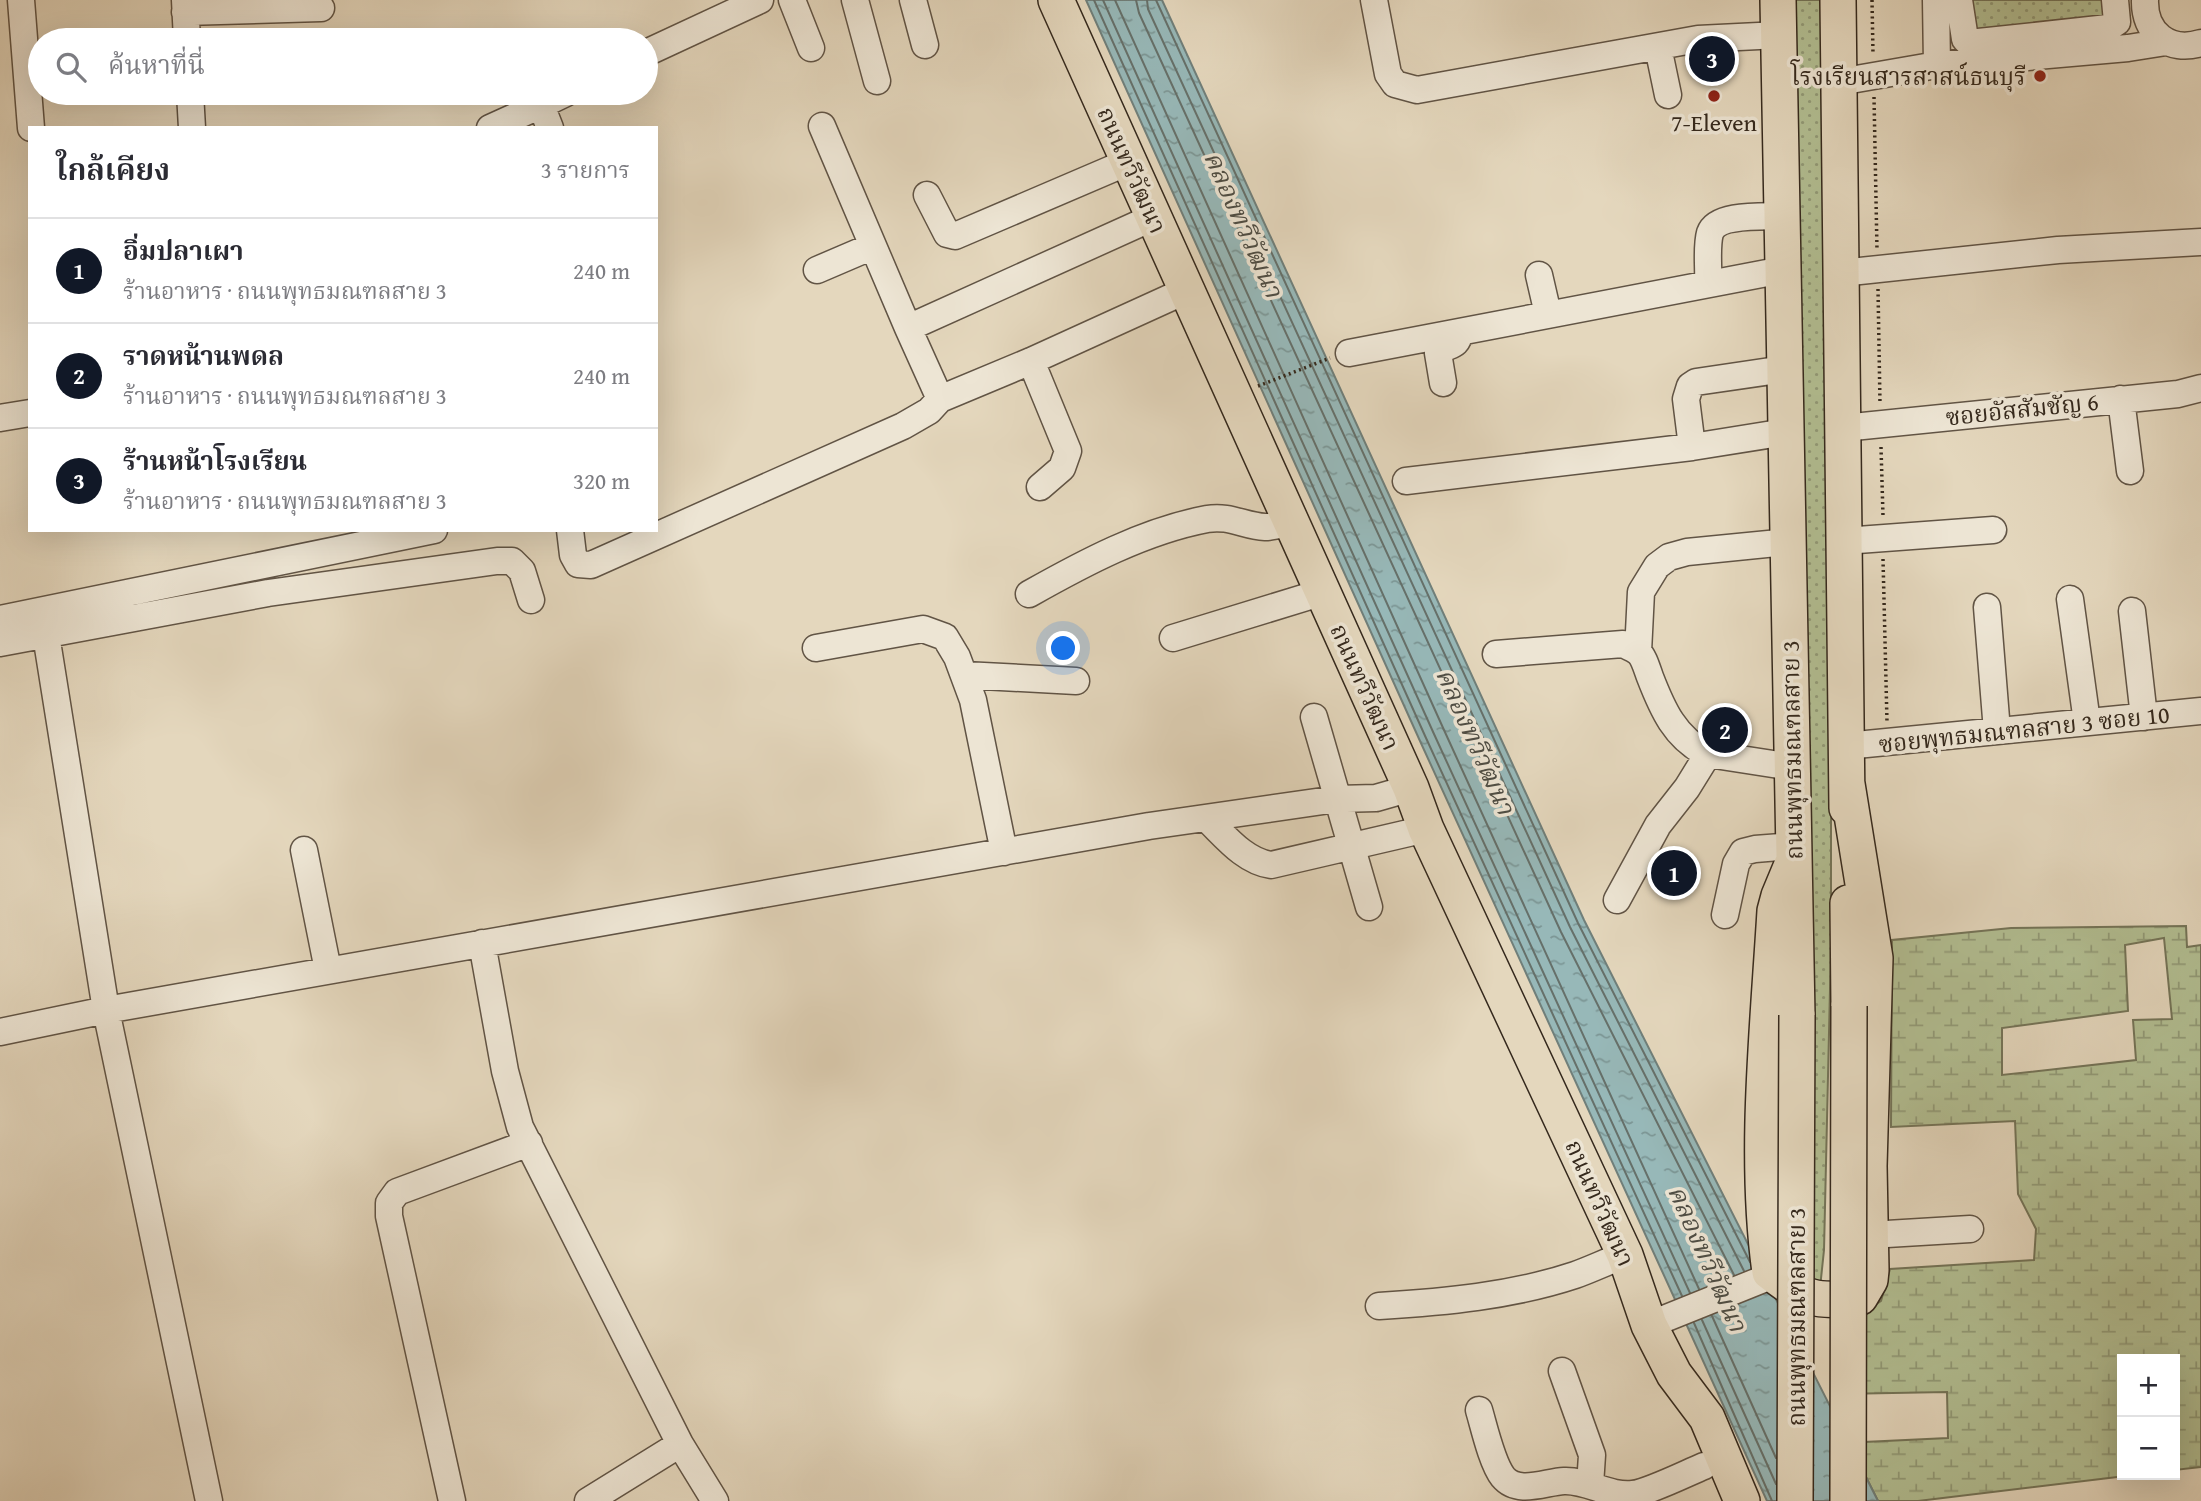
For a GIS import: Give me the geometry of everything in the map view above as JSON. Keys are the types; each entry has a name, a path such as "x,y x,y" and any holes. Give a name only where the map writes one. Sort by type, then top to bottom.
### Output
{"main road":[{"name":"ถนนทวีวัฒนา","path":"1056,0 1411,788 1426,829 1625,1255 1649,1325 1674,1374 1707,1418 1742,1501"},
{"name":"ถนนพุทธมณฑลสาย 3","path":"1778,0 1797,1015 1796,1501"},
{"path":"1838,0 1849,1006 1848,1501"},
{"path":"1794,853 1775,911 1765,1085 1765,1276 1815,1300 1836,1300 1860,1297 1870,1280 1869,1166 1875,958 1847,784"},
{"name":"ถนนทวีวัฒนา","path":"1674,1374 1691,1433 1717,1501"}],"street":[{"path":"21,0 28,100"},
{"path":"658,47 760,0"},
{"path":"792,0 811,48"},
{"path":"855,0 877,81"},
{"path":"913,0 925,45"},
{"path":"1374,0 1388,74 1395,84 1417,90 1698,39 1779,35"},
{"path":"1936,0 1937,65"},
{"path":"1959,0 1965,39 1969,43 2108,28 2117,22 2115,0"},
{"path":"2145,0 2148,24 2166,42 2178,46 2201,43"},
{"path":"186,28 185,6 321,8"},
{"path":"1839,82 1937,65 2128,48 2166,42"},
{"path":"1658,47 1668,95"},
{"path":"28,105 30,126"},
{"path":"191,105 192,126"},
{"path":"499,126 545,116"},
{"path":"822,126 940,399"},
{"path":"927,195 947,234 955,236 1128,162"},
{"path":"1708,283 1710,234 1714,225 1723,219 1782,216"},
{"path":"908,328 1154,217"},
{"path":"1841,273 2058,250 2201,242"},
{"path":"817,270 873,246"},
{"path":"1343,354 1783,270"},
{"path":"1539,275 1548,314"},
{"path":"570,532 573,555 578,564 590,565 903,426 929,411 940,399 1187,290"},
{"path":"1443,383 1438,353 1458,341 1459,331"},
{"path":"1031,361 1068,451 1062,468 1040,487"},
{"path":"1692,447 1686,399 1690,386 1696,382 1785,369"},
{"name":"ซอยอัสสัมชัญ 6","path":"1843,428 2178,394 2201,388"},
{"path":"2121,399 2130,471"},
{"path":"0,418 28,413"},
{"path":"1406,481 1692,447 1786,432"},
{"path":"1029,594 1114,550 1165,530 1209,519 1231,518 1266,527 1292,522"},
{"path":"1844,541 1993,530"},
{"path":"0,619 424,532"},
{"path":"1637,652 1641,592 1657,566 1669,557 1687,552 1788,542"},
{"path":"0,643 268,593 497,561 512,561 522,571 531,600"},
{"path":"1173,638 1323,592"},
{"path":"2070,599 2087,722"},
{"path":"1987,607 1997,731"},
{"path":"2132,611 2144,717"},
{"path":"816,648 923,629 944,637 957,657 973,700 1004,852"},
{"path":"46,635 106,1010 209,1501"},
{"path":"1496,654 1623,644 1637,652 1644,662 1662,710 1680,734 1698,749 1708,754 1793,767"},
{"path":"964,675 1076,681"},
{"name":"ซอยพุทธมณฑลสาย 3 ซอย 10","path":"1846,746 2201,711"},
{"path":"1314,717 1369,907"},
{"path":"1617,900 1658,825 1687,788 1708,754"},
{"path":"0,1032 328,970 1004,852 1206,818 1337,799 1376,798 1411,788"},
{"path":"1206,818 1247,856 1259,863 1271,865 1426,829"},
{"path":"1725,915 1736,864 1743,852 1755,849 1794,853"},
{"path":"304,850 328,970"},
{"path":"482,943 511,1099 520,1126 680,1444 715,1501"},
{"path":"452,1501 389,1216 389,1203 397,1192 529,1143"},
{"path":"1870,1236 1970,1228"},
{"path":"1378,1306 1434,1303 1533,1286 1574,1275 1625,1255"},
{"path":"1649,1325 1682,1314 1765,1276"},
{"path":"1562,1371 1592,1455 1590,1485"},
{"path":"1479,1410 1488,1443 1503,1477 1520,1488 1565,1481 1590,1485 1611,1493 1634,1494 1704,1466"},
{"path":"588,1501 680,1444"}],"path":[{"path":"1872,0 1887,742"},
{"path":"1264,384 1343,354"}],"green space":[{"path":"1795,0 1825,0 1831,551 1831,946 1824,1250 1820,1288 1812,1288"},
{"path":"1968,0 2107,0 2110,21 1972,34"},
{"path":"2186,926 2187,947 2201,945 2201,1467 2180,1469 2180,1354 2117,1354 2117,1477 1918,1501 1878,1501 1857,1459 1864,1442 1948,1438 1947,1392 1839,1394 1840,1329 1881,1301 1890,1269 2034,1260 2036,1229 2018,1194 2015,1121 1891,1127 1892,940 2011,928","holes":["2164,938 2172,1019 2133,1020 2136,1060 2002,1075 2002,1028 2128,1011 2125,945"]}],"water":[{"name":"คลองทวีวัฒนา","path":"1086,0 1162,0 1584,920 1878,1501 1767,1501"}],"place":[{"name":"ร้านหน้าโรงเรียน","path":"1712,59"},
{"name":"โรงเรียนสารสาสน์ธนบุรี","path":"2040,76"},
{"name":"7-Eleven","path":"1714,96"},
{"name":"ราดหน้านพดล","path":"1725,730"},
{"name":"อิ่มปลาเผา","path":"1674,873"}]}
